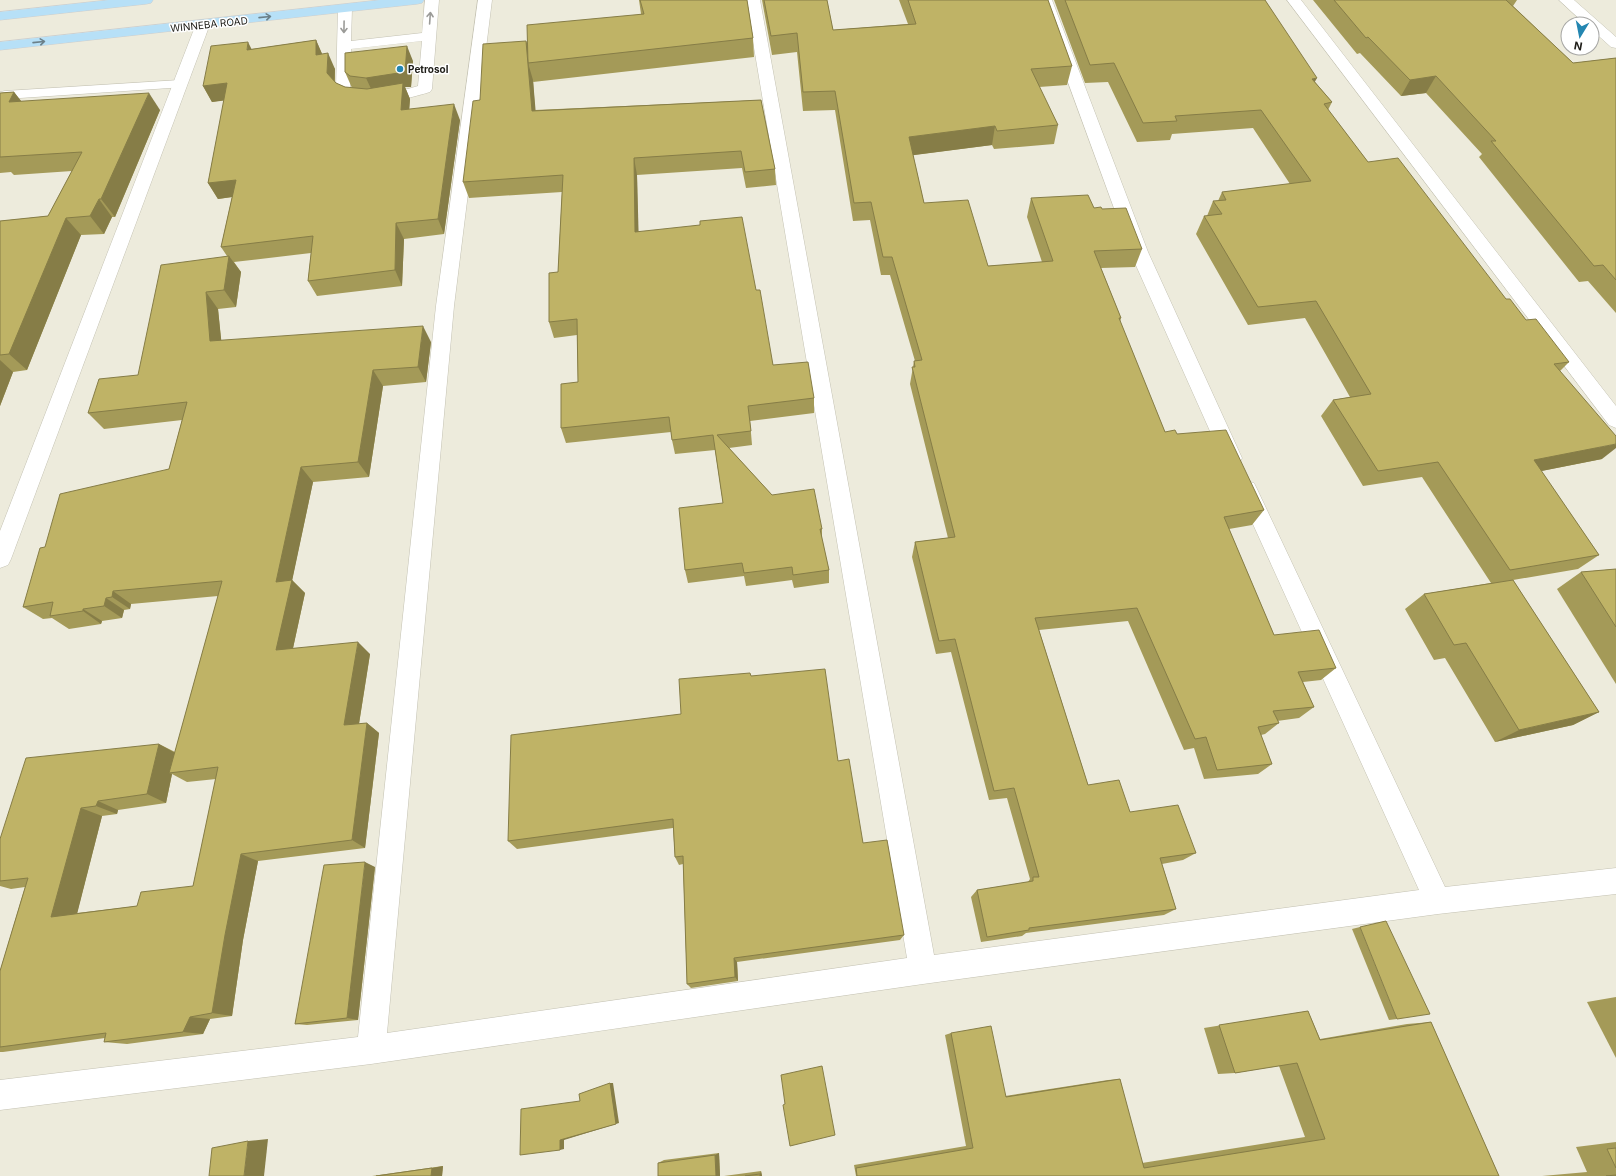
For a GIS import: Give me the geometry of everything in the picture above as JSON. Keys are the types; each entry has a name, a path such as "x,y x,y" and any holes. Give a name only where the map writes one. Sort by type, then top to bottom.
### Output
{"highway":[{"path":"0,16 109,2 146,0"},
{"name":"WINNEBA ROAD","path":"0,46 417,0"}],"street":[{"path":"345,8 343,89 349,95 360,98 403,95 425,89 432,0"},
{"path":"371,1050 445,306 485,0"},
{"path":"753,0 923,970"},
{"path":"1045,0 1139,252 1188,364 1438,901"},
{"path":"1294,0 1616,420"},
{"path":"1566,0 1616,44"},
{"path":"0,559 131,210 203,24"},
{"path":"344,46 429,36"},
{"path":"5,95 180,84"},
{"path":"0,1095 371,1050 923,970 1438,901 1616,881"}],"building":[{"path":"640,0 747,0 753,38 528,63 527,25 644,14"},
{"path":"764,0 827,0 833,30 916,24 908,0 1048,0 1072,66 1031,69 1058,125 997,131 995,126 909,137 924,203 968,200 988,266 1053,261 1031,198 1088,195 1094,208 1126,208 1142,249 1094,251 1165,432 1175,430 1177,434 1226,430 1264,510 1224,517 1274,635 1319,630 1336,668 1298,672 1314,707 1273,711 1279,723 1258,727 1272,764 1217,770 1206,737 1195,739 1137,608 1035,618 1088,785 1119,780 1130,812 1178,805 1196,853 1160,858 1176,909 1029,928 1029,930 987,937 977,890 1033,881 1033,877 1039,877 1014,788 994,791 955,639 939,641 915,542 955,537 912,367 915,367 914,361 922,360 892,257 883,257 871,202 854,203 835,91 803,92 797,33 771,36"},
{"path":"1065,0 1265,0 1317,78 1312,79 1332,102 1324,104 1368,162 1398,158 1506,299 1510,299 1526,320 1536,319 1569,362 1554,364 1616,436 1616,444 1534,460 1599,555 1510,570 1438,462 1378,471 1333,400 1371,394 1316,301 1258,307 1204,216 1222,214 1213,201 1226,200 1222,192 1311,181 1261,110 1175,116 1177,121 1143,123 1114,63 1090,65"},
{"path":"1334,0 1506,0 1560,51 1560,56 1566,56 1573,63 1616,58 1616,280 1603,265 1594,266 1491,141 1496,141 1436,76 1410,80 1368,37 1366,38"},
{"path":"316,40 316,55 328,53 327,73 336,83 345,87 367,89 403,83 401,110 454,104 438,219 396,223 395,270 308,281 313,236 221,247 236,180 208,183 227,83 203,86 211,46 248,42 247,50"},
{"path":"526,41 532,111 761,100 775,169 745,172 741,151 634,158 635,232 700,225 700,221 742,217 756,290 760,290 773,365 808,362 814,398 748,406 751,431 717,435 772,495 814,489 822,529 820,529 829,570 793,575 792,567 744,573 742,563 685,570 679,508 723,503 713,435 672,440 669,417 561,428 561,384 578,382 577,319 549,322 549,273 558,272 563,175 463,182 473,101 480,100 483,44"},
{"path":"407,46 405,72 366,78 350,76 345,72 345,53"},
{"path":"14,92 9,102 149,93 101,199 99,199 90,216 66,218 9,354 0,355 0,221 48,216 82,152 0,157 0,93"},
{"path":"229,256 224,290 206,292 210,341 423,326 418,367 373,370 358,462 301,467 276,582 292,580 276,650 358,642 344,725 367,723 352,840 241,854 225,935 212,1013 190,1017 183,1032 104,1042 106,1033 0,1047 0,971 28,878 0,881 0,839 26,758 159,744 147,794 98,801 96,806 81,808 51,917 137,906 141,892 193,886 218,767 169,773 222,581 113,591 112,597 106,598 104,606 50,616 53,602 23,607 40,548 45,547 60,494 169,469 187,402 88,413 99,379 138,375 161,265"},
{"path":"1616,569 1616,627 1581,572"},
{"path":"1513,580 1599,712 1519,730 1466,643 1454,645 1424,594"},
{"path":"825,669 838,761 849,759 863,843 887,840 904,935 734,958 735,977 687,984 683,856 675,857 673,819 508,841 511,735 681,714 679,679 750,673 751,676"},
{"path":"365,862 347,1018 295,1024 324,865"},
{"path":"1386,921 1430,1014 1397,1019 1360,927"},
{"path":"1308,1011 1320,1040 1431,1022 1499,1176 857,1176 856,1168 973,1148 951,1033 991,1026 1006,1097 1120,1079 1144,1168 1325,1139 1297,1063 1235,1073 1219,1025"},
{"path":"822,1066 835,1135 790,1146 783,1105 785,1104 781,1075"},
{"path":"610,1083 616,1124 560,1140 560,1150 520,1155 521,1109 580,1101 579,1094"},
{"path":"248,1141 244,1176 209,1176 212,1148"},
{"path":"1616,1148 1616,1168 1607,1149"},
{"path":"715,1155 716,1176 658,1176 658,1163"},
{"path":"432,1168 431,1176 376,1176"},
{"path":"760,1174 760,1176 745,1176"}],"place":[{"name":"Petrosol","path":"400,69"}]}
